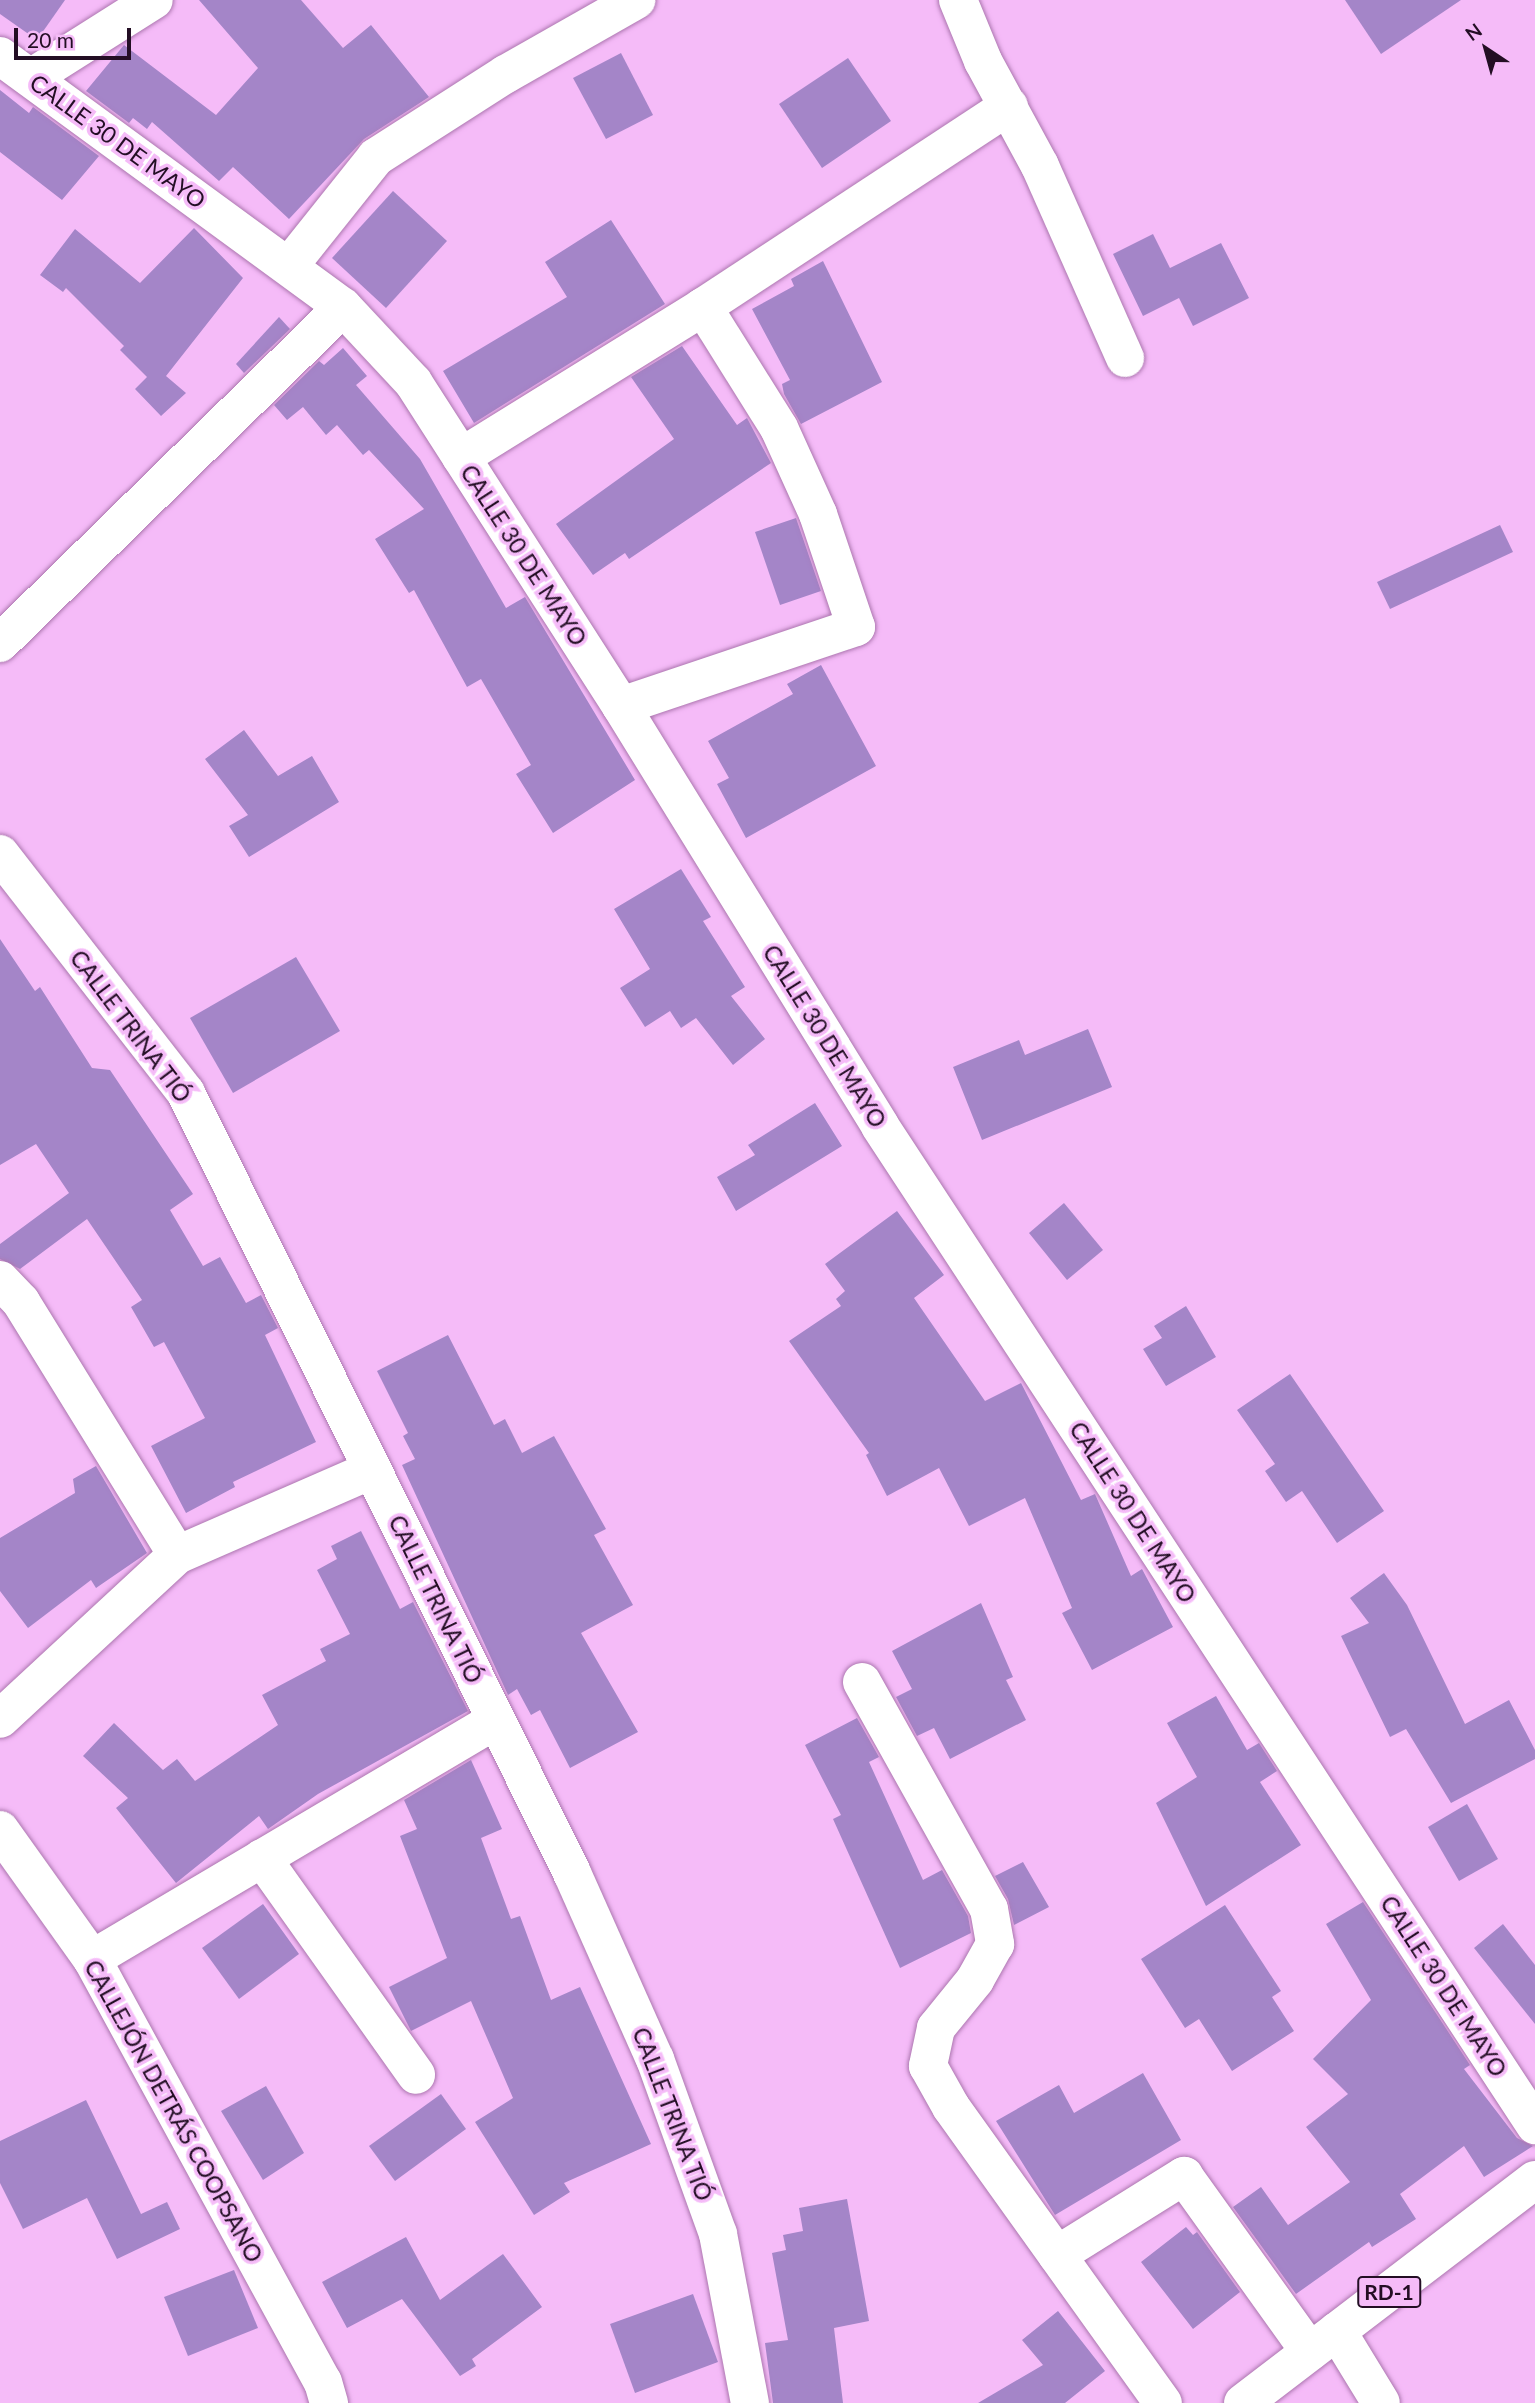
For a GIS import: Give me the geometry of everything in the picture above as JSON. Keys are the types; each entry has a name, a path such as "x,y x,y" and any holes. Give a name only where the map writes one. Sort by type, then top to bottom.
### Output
{"street":[{"path":"32,77 154,0"},
{"path":"289,266 376,157 506,74 636,0"},
{"path":"958,0 984,61 1009,106 1125,358"},
{"name":"CALLE 30 DE MAYO","path":"0,56 343,307 413,382 621,706 880,1126 1535,2125"},
{"path":"461,457 704,307 1009,106"},
{"path":"0,643 343,307"},
{"path":"621,706 856,627 818,514 779,428 704,307"},
{"name":"CALLE TRINA TIÓ","path":"0,854 186,1093 572,1873 655,2059 718,2234 750,2403"},
{"path":"0,1280 21,1302 177,1555"},
{"path":"0,1719 177,1555 372,1470"},
{"path":"862,1682 989,1909 993,1932 995,1944 975,1980 936,2028 928,2066 951,2107 1163,2403"},
{"path":"92,1959 495,1720"},
{"name":"CALLEJÓN DETRÁS COOPSANO","path":"0,1830 92,1959 323,2382 329,2403"},
{"path":"262,1858 416,2075"},
{"path":"1057,2255 1184,2176 1324,2342 1381,2403"},
{"name":"RD-1","path":"1243,2403 1535,2180"}],"building":[{"path":"0,0 65,0 37,40 0,14"},
{"path":"199,0 301,0 343,48 371,25 429,97 364,139 289,219 233,167 219,181 152,122 147,129 133,118 129,123 86,91 124,45 216,115 258,68"},
{"path":"1345,0 1461,0 1381,54"},
{"path":"621,53 653,115 606,139 573,78"},
{"path":"848,58 891,121 822,168 779,104"},
{"path":"0,90 29,113 33,107 99,156 62,200 0,152"},
{"path":"393,191 447,241 386,308 332,258"},
{"path":"611,220 665,304 474,423 443,371 567,297 545,262"},
{"path":"194,228 243,278 166,376 186,393 161,416 135,389 147,377 120,350 124,346 66,288 63,292 40,275 75,229 140,283"},
{"path":"1153,234 1170,268 1221,243 1249,298 1193,326 1179,298 1143,316 1113,254"},
{"path":"823,261 882,382 801,424 784,394 782,384 790,380 752,309 794,286 791,279"},
{"path":"279,317 290,329 244,373 236,364"},
{"path":"682,346 737,425 747,418 771,463 629,559 625,553 593,575 556,524 674,439 631,377"},
{"path":"343,348 367,376 356,385 420,459 506,608 525,597 635,780 553,833 516,774 531,765 481,679 467,687 414,590 409,593 375,539 424,509 369,450 363,455 337,425 326,435 303,407 287,420 274,405 319,361 324,365"},
{"path":"796,518 821,591 780,605 755,532"},
{"path":"1500,525 1513,552 1390,609 1377,582"},
{"path":"821,665 876,766 746,838 717,784 729,778 708,741 793,694 787,684"},
{"path":"244,730 278,776 312,756 339,802 249,857 229,826 248,815 205,759"},
{"path":"681,869 711,917 703,921 745,987 731,996 765,1039 733,1065 696,1018 681,1028 670,1011 645,1027 620,988 650,969 614,909"},
{"path":"0,939 35,991 40,987 92,1068 110,1070 193,1194 170,1210 203,1266 220,1257 246,1303 261,1295 278,1328 265,1335 316,1442 233,1482 235,1487 186,1513 151,1446 205,1418 164,1342 154,1347 131,1307 142,1300 87,1219 20,1269 0,1259 0,1244 69,1193 36,1144 0,1165"},
{"path":"296,957 340,1031 233,1093 190,1018"},
{"path":"1088,1029 1112,1087 982,1140 953,1067 1019,1040 1025,1055"},
{"path":"815,1103 842,1146 736,1211 717,1177 755,1155 748,1145"},
{"path":"1064,1203 1103,1250 1067,1280 1029,1233"},
{"path":"897,1211 944,1275 914,1298 985,1401 1021,1383 1081,1500 1095,1494 1131,1576 1142,1569 1173,1627 1092,1670 1062,1613 1072,1608 1025,1498 969,1526 939,1468 887,1496 866,1455 869,1453 789,1341 841,1306 836,1299 845,1291 825,1264"},
{"path":"1186,1306 1216,1357 1166,1386 1143,1349 1162,1338 1154,1326"},
{"path":"448,1335 494,1425 505,1419 522,1453 554,1436 606,1529 594,1535 633,1605 581,1633 638,1732 570,1768 540,1710 531,1715 517,1689 508,1695 402,1465 415,1459 403,1436 408,1433 377,1371"},
{"path":"1290,1374 1384,1511 1337,1543 1302,1491 1286,1502 1265,1471 1275,1464 1237,1410"},
{"path":"96,1466 147,1553 96,1588 91,1580 28,1628 0,1591 0,1538 75,1493 73,1479"},
{"path":"361,1531 400,1609 413,1602 468,1711 318,1794 268,1829 259,1816 176,1883 116,1808 128,1798 83,1756 114,1723 163,1770 177,1759 195,1781 278,1725 262,1695 326,1661 320,1649 350,1634 317,1570 337,1559 331,1546"},
{"path":"1384,1573 1407,1605 1465,1724 1509,1700 1535,1750 1535,1759 1451,1803 1406,1729 1390,1737 1341,1636 1369,1623 1350,1598"},
{"path":"981,1603 1013,1677 1006,1680 1026,1720 950,1759 934,1728 917,1736 896,1697 912,1689 892,1651"},
{"path":"1216,1696 1247,1750 1259,1743 1277,1771 1260,1782 1301,1845 1206,1906 1156,1803 1197,1777 1167,1723"},
{"path":"857,1718 879,1757 869,1762 923,1880 942,1870 968,1916 971,1933 900,1968 833,1819 841,1815 805,1745"},
{"path":"471,1760 502,1829 481,1838 511,1919 520,1916 551,2000 580,1987 651,2144 564,2183 570,2192 534,2215 475,2122 513,2098 471,2001 411,2031 389,1987 447,1958 400,1836 417,1829 404,1800"},
{"path":"1467,1804 1498,1859 1459,1881 1428,1827"},
{"path":"1023,1862 1049,1907 1014,1925 1008,1899 995,1876"},
{"path":"1363,1902 1470,2065 1464,2069 1517,2138 1533,2146 1484,2177 1464,2146 1400,2194 1416,2219 1372,2247 1369,2242 1296,2294 1233,2207 1261,2187 1288,2225 1350,2182 1306,2127 1348,2094 1313,2059 1371,2000 1326,1924"},
{"path":"263,1904 299,1954 239,1999 202,1948"},
{"path":"1225,1905 1281,1991 1272,1997 1294,2031 1232,2071 1199,2019 1185,2028 1141,1959"},
{"path":"1503,1924 1535,1965 1535,2024 1474,1948"},
{"path":"1143,2073 1181,2140 1055,2215 996,2121 1059,2085 1074,2113"},
{"path":"266,2086 304,2153 263,2180 221,2111"},
{"path":"441,2094 466,2129 395,2181 369,2146"},
{"path":"86,2100 141,2214 167,2202 180,2229 117,2259 87,2198 23,2229 0,2183 0,2141"},
{"path":"847,2199 869,2321 834,2328 843,2403 773,2403 765,2343 788,2340 772,2253 786,2250 783,2235 803,2231 799,2208"},
{"path":"1186,2227 1193,2235 1197,2232 1240,2292 1193,2329 1141,2262"},
{"path":"406,2237 440,2300 503,2254 542,2307 472,2359 476,2366 460,2376 402,2299 347,2328 322,2282"},
{"path":"234,2270 258,2328 188,2356 164,2297"},
{"path":"693,2294 718,2362 635,2393 610,2324"},
{"path":"1058,2311 1105,2371 1065,2403 978,2403 1043,2365 1022,2340"}]}
